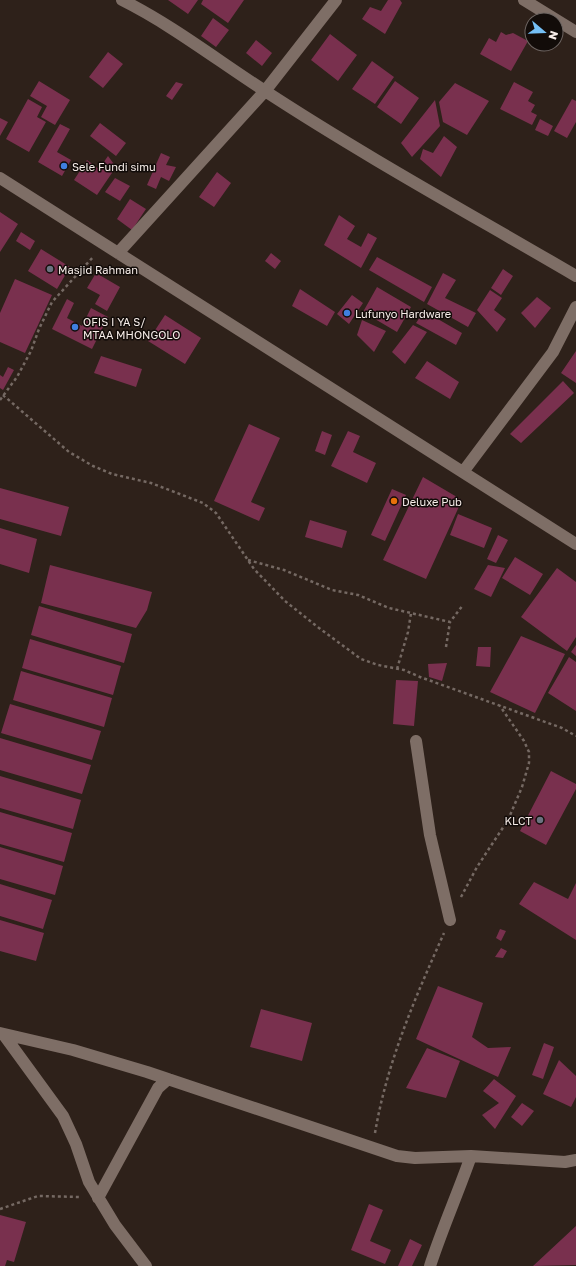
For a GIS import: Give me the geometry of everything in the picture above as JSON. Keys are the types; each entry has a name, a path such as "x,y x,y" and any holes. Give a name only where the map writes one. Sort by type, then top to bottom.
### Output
{"street":[{"path":"118,253 264,91 336,0"},
{"path":"524,0 576,32"},
{"path":"126,1 200,46 264,91 415,184 576,276"},
{"path":"0,178 576,544"},
{"path":"463,472 553,352 576,307"},
{"path":"416,741 430,835 450,920"},
{"path":"2,1034 73,1050 168,1079 397,1156 415,1158 471,1156 565,1162 576,1160"},
{"path":"2,1034 63,1116 76,1144 89,1182 115,1225 146,1266"},
{"path":"98,1198 158,1088 168,1079"},
{"path":"430,1266 442,1229 453,1206 471,1156"}],"path":[{"path":"0,400 17,376 31,351 39,329 52,302 88,261 106,246"},
{"path":"3,395 69,452 93,466 112,474 151,483 203,503 216,513 254,569 285,601 361,659 404,670 562,728 576,736"},
{"path":"248,560 284,570 332,590 358,595 389,608 450,622"},
{"path":"446,647 450,622 463,605"},
{"path":"397,669 408,632 410,613"},
{"path":"0,1209 38,1196 98,1198"}],"building":[{"path":"168,0 198,0 188,14"},
{"path":"203,0 244,0 228,23 201,4"},
{"path":"388,0 400,0 402,3 385,34 362,19 370,7 381,11"},
{"path":"213,18 229,30 216,47 201,36"},
{"path":"501,32 506,35 513,33 524,39 524,48 511,71 480,54 489,38 496,42"},
{"path":"330,34 357,55 338,81 311,60"},
{"path":"256,40 272,53 262,66 246,53"},
{"path":"108,52 123,64 103,88 89,77"},
{"path":"372,61 394,77 375,104 352,89"},
{"path":"39,81 70,100 55,125 41,117 47,106 30,96"},
{"path":"395,81 419,98 401,124 377,107"},
{"path":"176,82 183,84 172,100 166,96"},
{"path":"514,82 533,92 528,101 535,105 531,112 537,115 532,125 500,109"},
{"path":"455,83 489,101 467,135 443,122 439,102"},
{"path":"28,99 42,107 37,117 46,122 29,152 6,139"},
{"path":"572,99 576,101 576,122 567,138 554,131"},
{"path":"435,100 440,126 412,157 401,143"},
{"path":"0,118 8,122 0,136"},
{"path":"540,119 553,126 548,136 535,130"},
{"path":"100,123 126,143 116,156 90,136"},
{"path":"60,124 70,129 57,152 71,160 62,176 38,162"},
{"path":"444,136 457,147 441,177 420,159 423,149 433,153"},
{"path":"161,153 170,157 166,165 176,167 169,181 161,177 156,189 147,185"},
{"path":"108,156 116,167 97,195 74,180 87,160 99,169"},
{"path":"217,172 231,183 214,207 199,197"},
{"path":"115,178 130,186 120,201 105,192"},
{"path":"130,199 146,209 132,230 117,219"},
{"path":"0,212 18,224 0,252"},
{"path":"339,215 355,226 347,239 361,247 368,233 377,238 361,268 324,245"},
{"path":"21,232 35,241 30,250 16,241"},
{"path":"41,249 70,267 57,289 28,271"},
{"path":"271,253 281,261 275,269 265,261"},
{"path":"377,257 432,287 424,302 369,270"},
{"path":"503,269 513,276 501,295 491,288"},
{"path":"96,273 120,287 107,311 95,304 100,295 87,288"},
{"path":"443,273 456,280 445,298 476,313 468,327 427,304"},
{"path":"15,279 52,295 25,353 0,342 0,313"},
{"path":"377,287 411,307 397,332 363,312"},
{"path":"300,289 335,312 327,326 292,306"},
{"path":"490,290 502,298 494,310 506,319 497,332 477,310"},
{"path":"352,295 363,303 349,324 337,314"},
{"path":"537,297 551,308 535,328 521,313"},
{"path":"67,299 74,303 67,318 82,326 91,308 108,317 92,349 52,329"},
{"path":"424,311 462,333 456,345 416,323"},
{"path":"165,315 201,338 185,364 148,341"},
{"path":"362,320 386,331 374,352 357,335"},
{"path":"413,325 427,332 405,364 392,352"},
{"path":"576,351 576,383 561,373"},
{"path":"101,356 142,369 136,387 94,373"},
{"path":"427,361 459,382 450,399 415,378"},
{"path":"8,367 14,370 3,390 0,388 0,375 3,377"},
{"path":"563,381 574,393 521,443 510,434"},
{"path":"249,424 280,438 251,502 265,508 259,521 214,501"},
{"path":"322,431 332,435 325,455 315,451"},
{"path":"348,431 360,436 353,452 376,463 367,483 331,466"},
{"path":"423,477 462,500 426,579 383,560"},
{"path":"0,488 69,507 61,536 0,519"},
{"path":"392,489 406,495 385,541 371,535"},
{"path":"458,514 492,528 484,548 450,535"},
{"path":"310,520 347,531 342,548 305,537"},
{"path":"0,528 37,539 29,573 0,564"},
{"path":"498,535 508,540 496,563 487,559"},
{"path":"515,557 543,574 530,595 502,578"},
{"path":"50,565 152,592 147,610 136,628 41,603"},
{"path":"488,565 505,568 491,597 474,589"},
{"path":"557,568 576,582 576,637 567,651 521,617"},
{"path":"39,606 132,634 124,663 31,635"},
{"path":"521,636 565,654 535,713 490,692"},
{"path":"30,639 121,666 113,695 22,668"},
{"path":"576,645 576,656 571,652"},
{"path":"478,647 491,647 490,667 476,666"},
{"path":"569,657 576,662 576,711 548,693"},
{"path":"447,663 442,681 429,677 428,664"},
{"path":"21,671 112,698 104,727 13,700"},
{"path":"396,680 418,681 414,726 393,724"},
{"path":"10,704 101,731 92,760 1,733"},
{"path":"0,738 91,765 82,794 0,770"},
{"path":"551,771 576,784 576,789 546,845 520,831"},
{"path":"0,776 81,800 73,829 0,808"},
{"path":"0,812 72,833 64,862 0,844"},
{"path":"0,847 63,866 55,895 0,879"},
{"path":"534,882 568,899 576,883 576,940 519,904"},
{"path":"0,884 52,900 43,929 0,916"},
{"path":"0,920 44,933 36,961 0,951"},
{"path":"500,929 506,931 501,941 496,938"},
{"path":"501,948 507,951 503,958 495,957"},
{"path":"438,986 483,1003 472,1037 488,1048 511,1047 498,1077 416,1039"},
{"path":"261,1009 312,1023 302,1061 250,1047"},
{"path":"544,1043 554,1047 543,1079 532,1075"},
{"path":"427,1048 460,1061 446,1098 406,1088"},
{"path":"559,1060 576,1076 576,1097 571,1107 543,1094"},
{"path":"494,1079 516,1096 495,1129 482,1115 499,1103 483,1091"},
{"path":"522,1103 534,1111 522,1126 511,1117"},
{"path":"369,1204 383,1210 370,1241 391,1250 385,1264 351,1250"},
{"path":"0,1215 26,1222 14,1262 7,1260 5,1266 0,1266"},
{"path":"576,1226 576,1265 533,1266"},
{"path":"410,1239 422,1245 412,1266 398,1266"}],"place":[{"name":"Sele Fundi simu","path":"64,166"},
{"name":"Masjid Rahman","path":"50,269"},
{"name":"Lufunyo Hardware","path":"347,313"},
{"name":"OFIS I YA S/ MTAA MHONGOLO","path":"75,327"},
{"name":"Deluxe Pub","path":"394,501"},
{"name":"KLCT","path":"540,820"}]}
